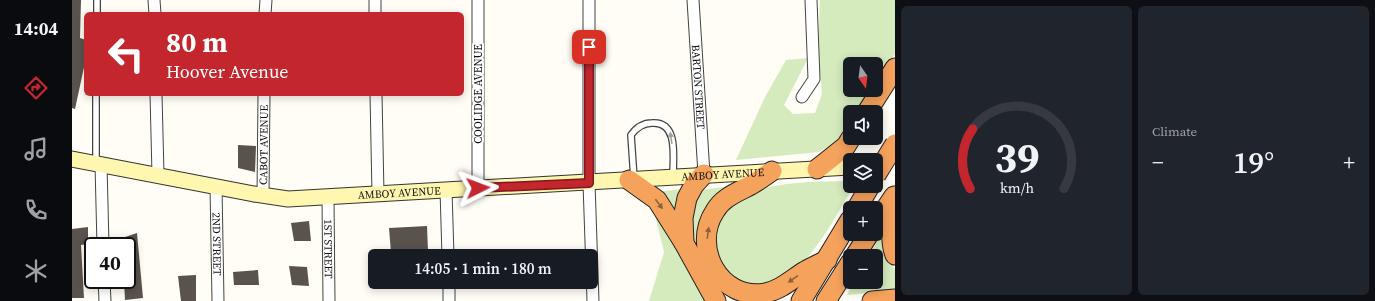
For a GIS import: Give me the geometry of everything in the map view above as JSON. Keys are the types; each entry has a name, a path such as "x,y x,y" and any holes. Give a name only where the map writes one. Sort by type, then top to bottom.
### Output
{"highway":[{"path":"871,105 895,68"},
{"path":"883,164 895,144"},
{"path":"817,169 847,145"},
{"path":"772,171 752,185 730,195 715,210 707,233 706,244 714,271 730,288 745,293 766,293 783,286 804,271 827,260"},
{"path":"684,243 683,218 687,198 694,184 704,174"},
{"path":"632,180 657,200 684,243 716,301"},
{"path":"883,212 895,194"},
{"path":"895,205 892,226 892,248 895,255"},
{"path":"801,301 843,232"},
{"path":"826,301 843,275"},
{"path":"872,301 895,299"}],"street":[{"path":"154,0 155,12"},
{"path":"265,12 266,0"},
{"path":"375,0 375,12"},
{"name":"COOLIDGE AVENUE","path":"478,0 478,188"},
{"path":"589,0 589,183 593,301"},
{"name":"BARTON STREET","path":"693,0 704,174"},
{"path":"802,97 814,79 812,0"},
{"path":"156,96 158,175"},
{"name":"CABOT AVENUE","path":"263,196 264,96"},
{"path":"376,96 378,194"},
{"name":"AMBOY AVENUE","path":"72,159 263,196 288,199 589,183 704,174 843,167"},
{"path":"98,163 102,237"},
{"path":"883,166 895,165"},
{"name":"2ND STREET","path":"216,186 218,301"},
{"path":"446,190 448,249"},
{"name":"1ST STREET","path":"328,197 329,301"},
{"path":"104,289 105,301"},
{"path":"449,289 449,301"}],"lane":[{"path":"97,0 97,12"},
{"path":"96,96 98,163"},
{"path":"632,180 631,135 646,123 658,122 668,128 671,135 673,177"}],"green space":[{"path":"820,0 895,0 895,54 883,73 883,57 843,57 843,97 868,97 862,105 843,105 843,136 841,139 819,152 736,160 765,97 786,60 808,58 784,105 793,114 815,113 822,94 818,49"},
{"path":"843,181 843,193 850,193 845,201 843,201 843,204 817,246 793,272 779,281 764,287 736,285 714,254 716,228 725,209 738,198 755,191 774,186"},
{"path":"735,186 703,263 692,238 690,213 699,190"},
{"path":"681,189 677,221 656,192"},
{"path":"653,207 708,301 649,301 664,252"},
{"path":"887,225 887,256 895,270 895,293 879,292 847,295 850,289 883,289 883,249 873,249 878,241 883,241 883,232"}],"building":[{"path":"72,0 81,0 80,38 84,39 84,67 75,109 72,108"},
{"path":"238,145 256,146 255,172 238,168"},
{"path":"309,221 311,241 294,241 291,223"},
{"path":"427,226 428,249 391,249 389,228"},
{"path":"88,227 88,237 84,237 84,245 81,245 84,298 72,298 72,229"},
{"path":"137,233 143,298 125,300 124,289 136,289 136,237 125,237"},
{"path":"289,266 307,267 309,286 292,285"},
{"path":"258,270 259,285 234,285 233,272"},
{"path":"196,275 196,301 181,301 178,276"}],"route":[{"path":"478,188 589,183 589,47"}]}
